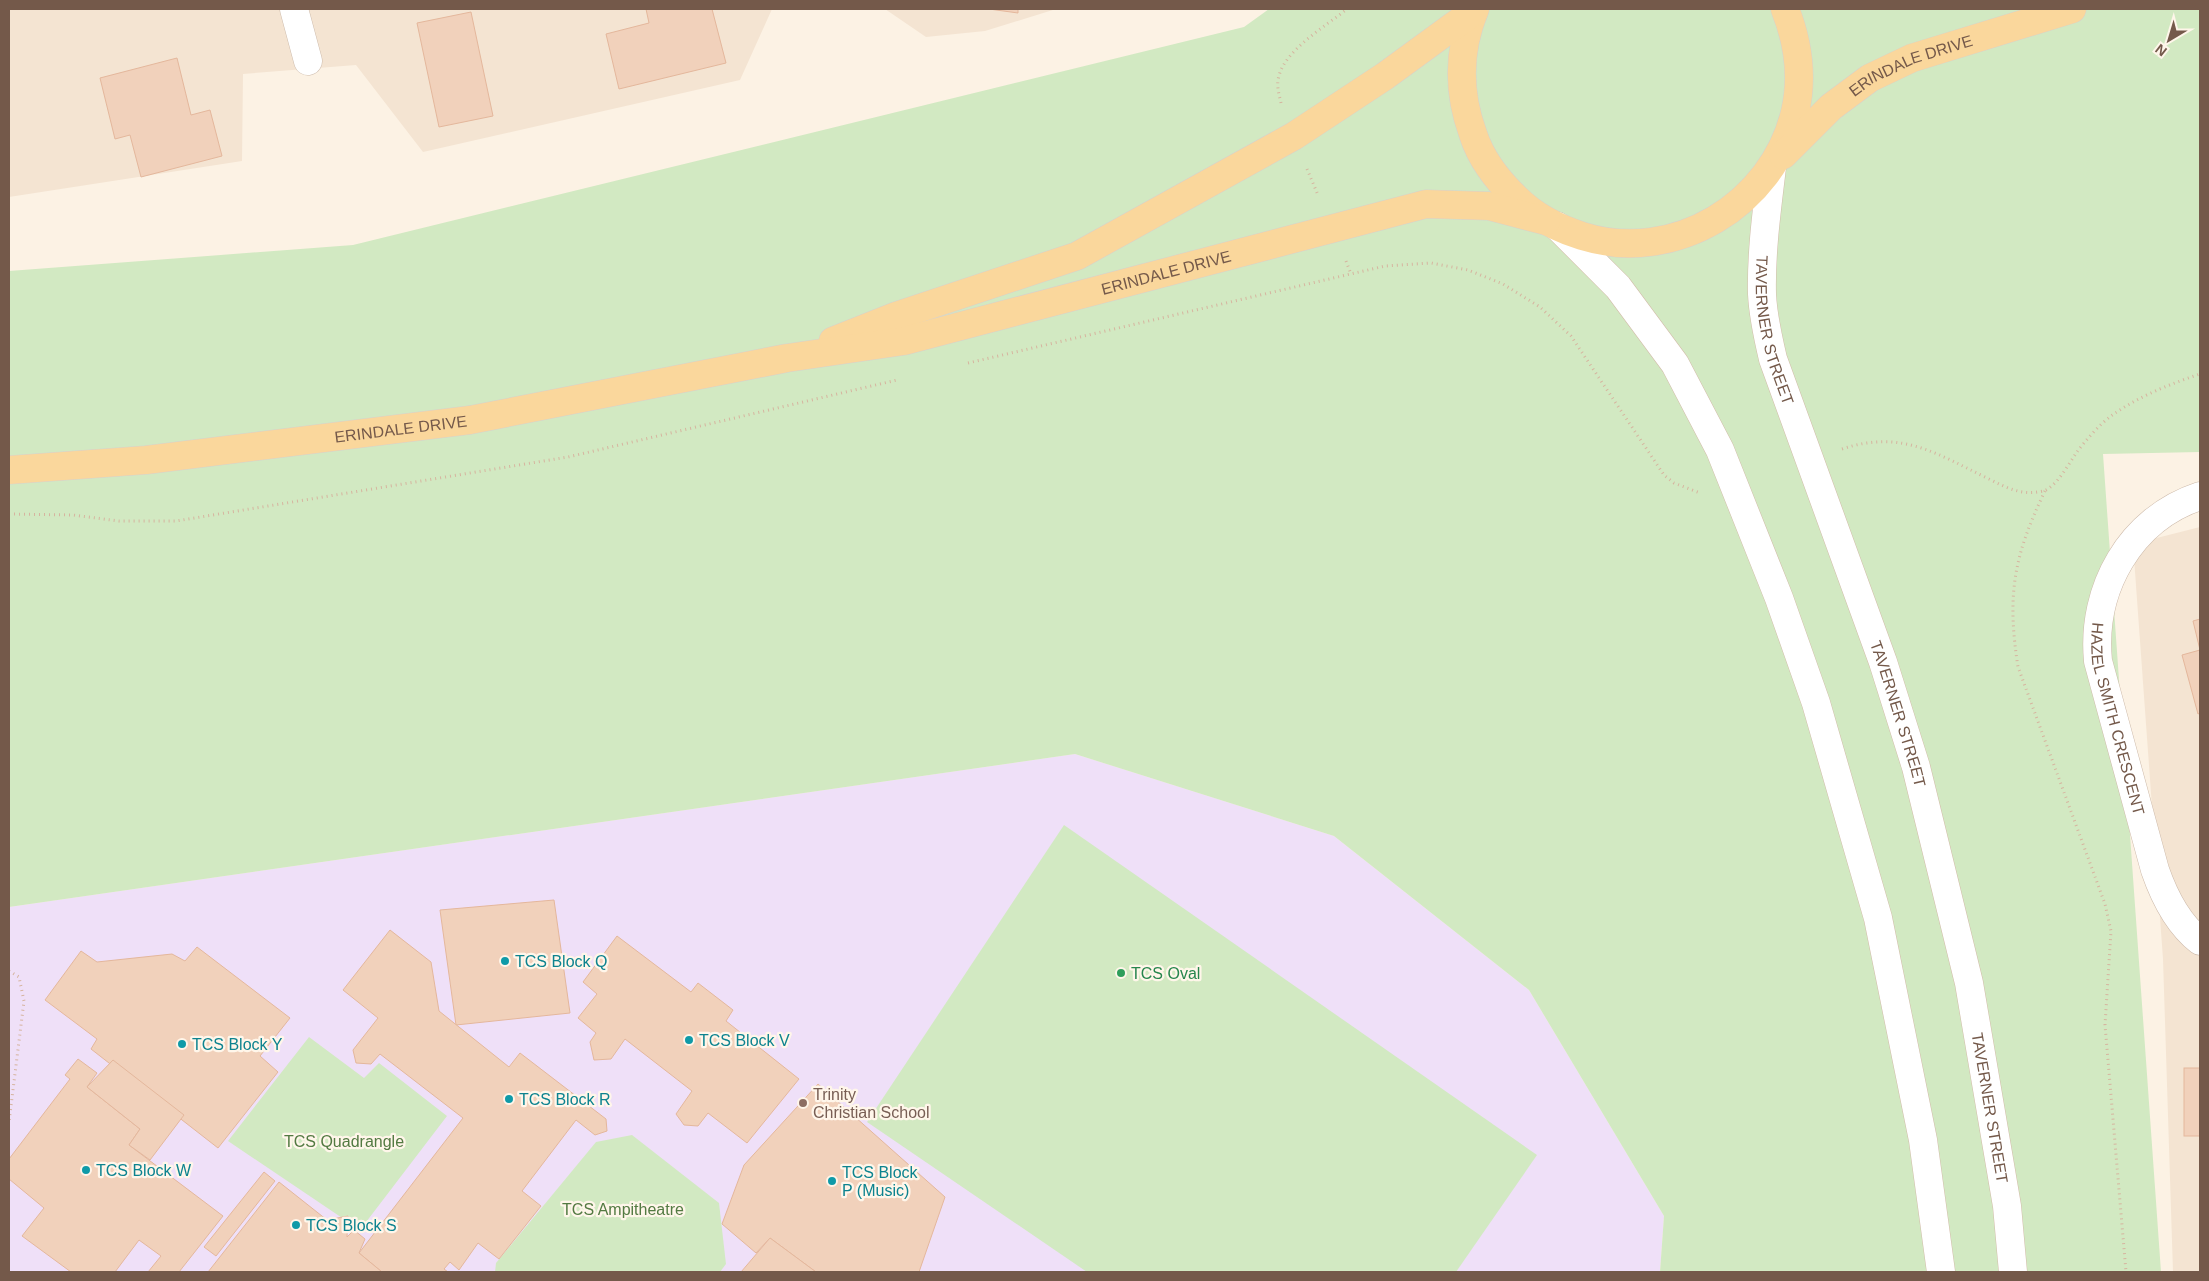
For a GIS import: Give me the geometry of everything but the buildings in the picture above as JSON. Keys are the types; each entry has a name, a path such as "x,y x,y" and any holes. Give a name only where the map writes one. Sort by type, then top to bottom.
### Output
{"main road":[{"path":"294,9 308,61"},
{"path":"1551,224 1595,240 1624,244 1653,242 1682,236 1709,224 1734,208 1755,188 1773,166 1786,139 1795,112 1799,84 1798,55 1792,27 1785,9"},
{"name":"ERINDALE DRIVE","path":"1773,166 1831,107 1870,78 1912,58 2072,9"},
{"path":"1474,10 1465,39 1462,65 1462,92 1467,118 1476,143 1489,166 1505,187 1524,206 1551,224 1618,287 1675,364 1720,450 1779,598 1816,703 1878,918 1923,1140 1941,1272"},
{"name":"ERINDALE DRIVE","path":"787,358 896,316 1077,256 1294,136 1385,76 1474,10"},
{"name":"TAVERNER STREET","path":"1773,166 1765,225 1762,294 1766,327 1773,359 1883,662 1918,776 1969,983 2007,1206 2013,1272"},
{"name":"ERINDALE DRIVE","path":"9,470 146,460 470,420 787,358 904,342 1426,204 1489,206 1551,224"},
{"name":"HAZEL SMITH CRESCENT","path":"2200,496 2183,502 2147,526 2119,560 2102,600 2096,641 2098,661 2155,870 2163,893 2190,934 2200,942"}],"path":[{"path":"964,364 1385,266 1431,263 1468,270 1503,284 1540,307 1571,336 1664,475 1674,483 1696,493 1737,494"},
{"path":"2126,1272 2105,1025 2111,931 2105,904 2018,667 2012,631 2012,594 2018,559 2029,524 2045,491 2064,473 2078,451 2110,417 2140,399 2181,380 2200,374"},
{"path":"9,514 73,515 119,521 176,521 568,457 906,378"},
{"path":"1809,460 1851,446 1885,440 1893,441 1908,443 1927,450 2022,494 2045,491"},
{"path":"9,971 19,977 24,1001 9,1122"}],"shaded area":[{"path":"9,9 772,9 740,80 423,152 356,65 243,74 242,161 9,197"},
{"path":"885,9 1056,9 985,31 926,37"},
{"path":"2200,527 2200,1272 2173,1272 2163,959 2133,544"},
{"name":"Trinity Christian School","path":"1075,754 1334,836 1529,990 1664,1216 1660,1272 9,1272 9,907"}],"green space":[{"path":"1269,9 2200,9 2200,452 2103,454 2161,1272 1660,1272 1664,1216 1529,990 1334,836 1075,754 9,907 9,271 353,245 1244,27"},
{"name":"TCS Oval","path":"1064,825 1537,1155 1456,1272 1087,1272 867,1122"},
{"name":"TCS Quadrangle","path":"309,1037 364,1078 379,1063 447,1116 360,1230 228,1141"},
{"name":"TCS Ampitheatre","path":"632,1135 719,1203 726,1264 720,1272 495,1272 496,1263 596,1142"}],"place":[{"name":"TCS Block Q","path":"505,961"},
{"name":"TCS Oval","path":"1121,973"},
{"name":"TCS Block V","path":"689,1040"},
{"name":"TCS Block Y","path":"182,1044"},
{"name":"TCS Block R","path":"509,1099"},
{"name":"Trinity Christian School","path":"803,1103"},
{"name":"TCS Block W","path":"86,1170"},
{"name":"TCS Block P (Music)","path":"832,1181"},
{"name":"TCS Block S","path":"296,1225"}]}
